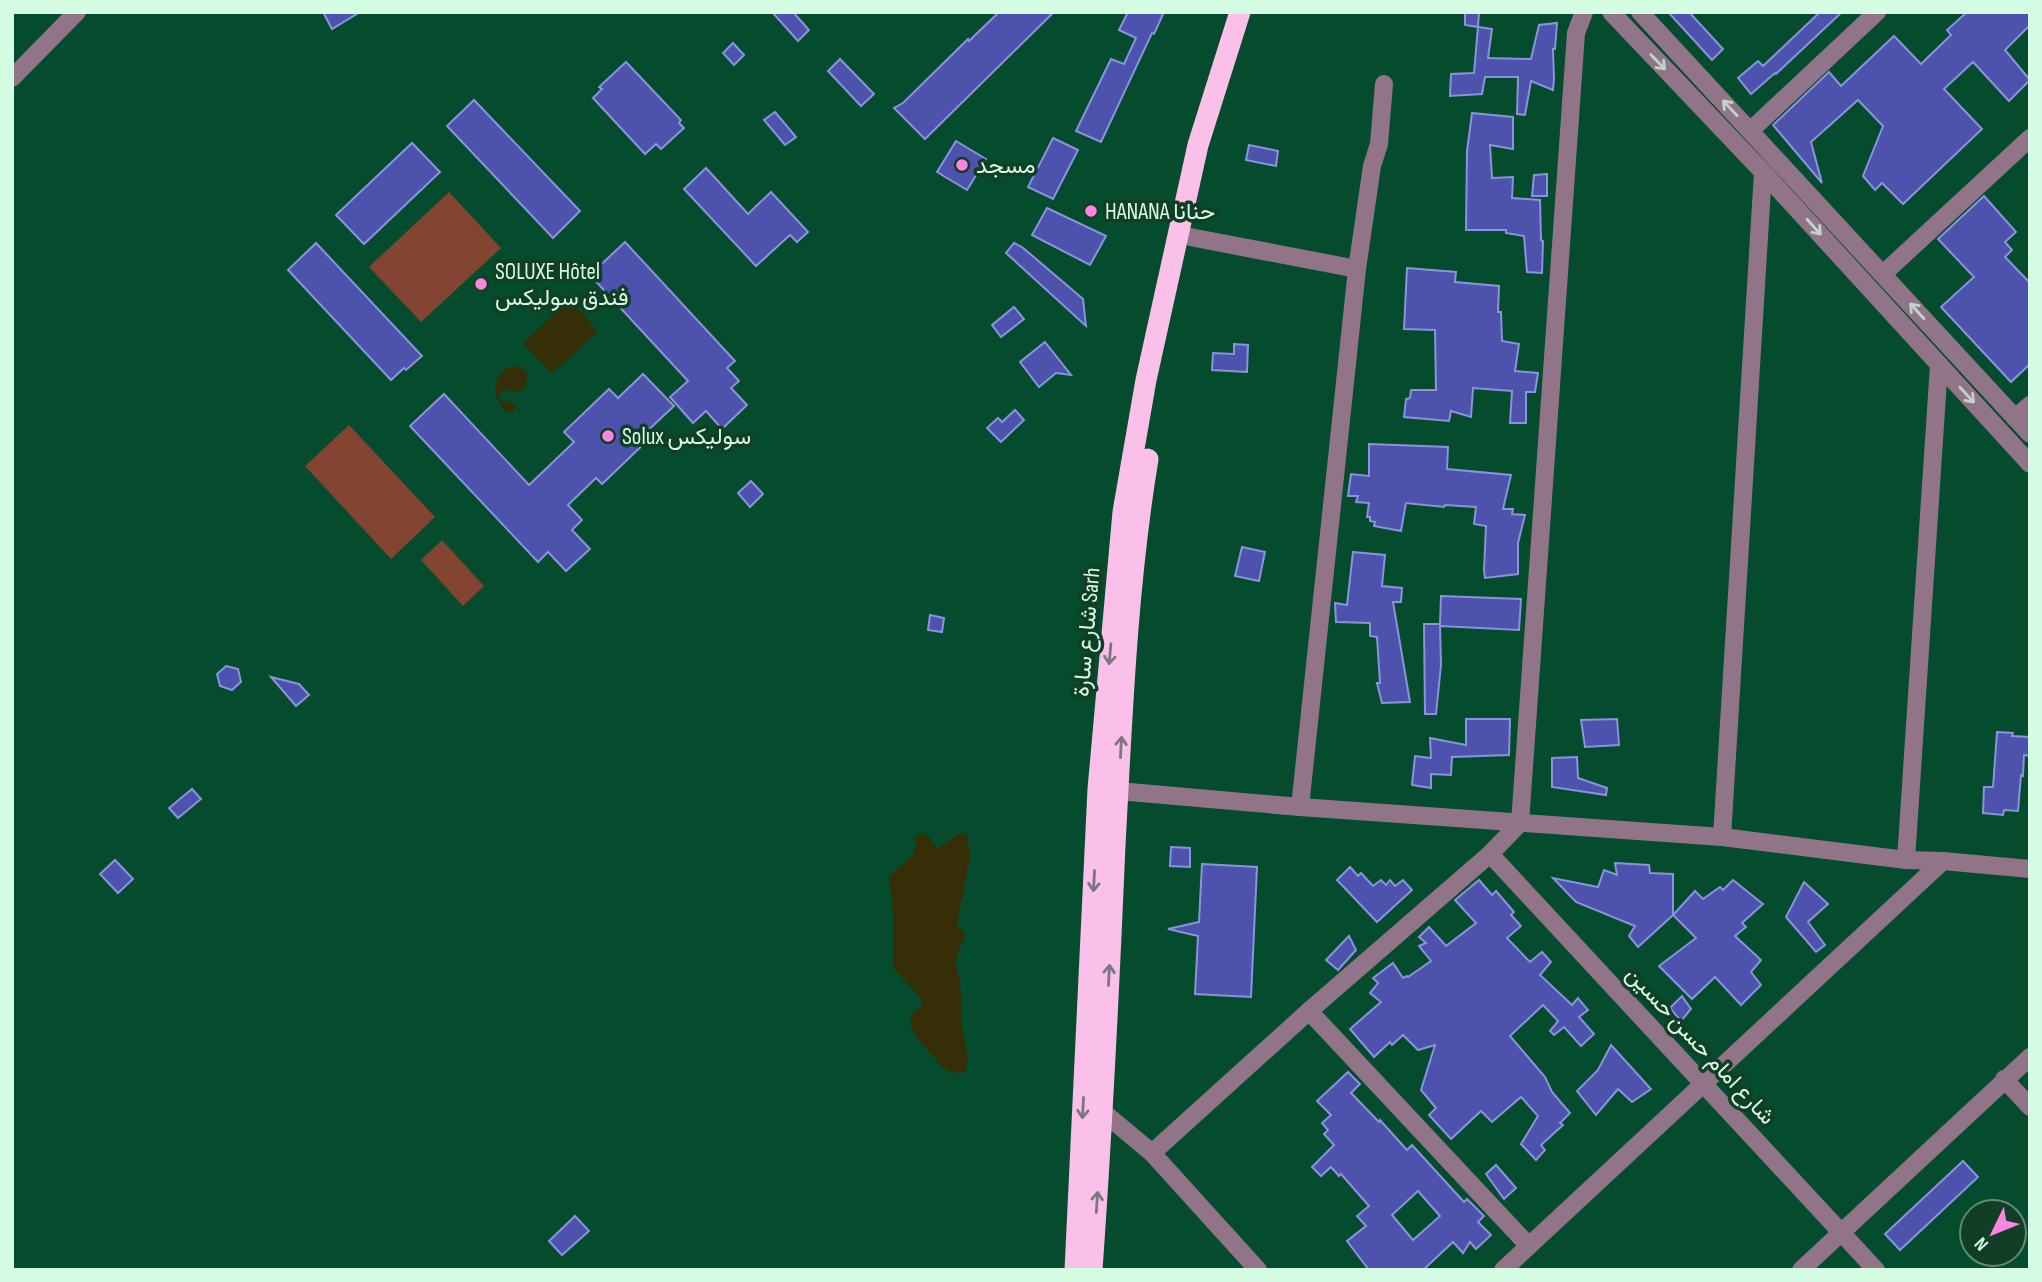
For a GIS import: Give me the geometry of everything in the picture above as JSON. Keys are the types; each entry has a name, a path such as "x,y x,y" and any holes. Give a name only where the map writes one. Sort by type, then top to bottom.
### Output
{"highway":[{"name":"شارع سارة Sarh","path":"1075,1270 1098,789 1123,512 1146,380 1198,145 1240,12"},
{"name":"شارع سارة Sarh","path":"1092,1270 1103,1112 1118,791 1129,613 1138,520 1165,349 1220,114 1250,12"}],"street":[{"path":"12,78 77,12"},
{"path":"1152,1153 1309,1010 1490,854 1520,823 1576,33 1584,12"},
{"path":"1611,12 1763,172 2030,464"},
{"path":"1640,12 2030,433"},
{"path":"1751,130 1877,12"},
{"path":"1300,807 1357,269 1372,166 1379,144 1384,85"},
{"path":"1883,274 2030,138"},
{"path":"1722,837 1763,172"},
{"path":"1190,237 1357,269"},
{"path":"1906,860 1939,365"},
{"path":"2015,418 2030,405"},
{"path":"1118,791 1300,807 1722,837 1906,860 2030,869"},
{"name":"شارع امام حسن حسين","path":"1490,854 1876,1270"},
{"path":"1503,1270 1943,861"},
{"path":"1309,1010 1529,1246"},
{"path":"1801,1270 2030,1056"},
{"path":"2004,1079 2030,1107"},
{"path":"1103,1112 1152,1153 1258,1270"}],"shaded area":[{"path":"449,192 501,248 421,322 369,267"},
{"path":"570,300 598,331 552,374 523,343"},
{"path":"515,366 525,370 525,387 515,392 504,389 498,395 502,401 510,401 516,405 510,413 499,402 496,387 501,374"},
{"path":"349,425 435,517 391,559 305,466"},
{"path":"442,540 484,586 463,606 421,560"},
{"path":"925,833 937,848 959,834 967,835 970,856 957,925 965,934 957,954 956,965 968,1058 965,1072 954,1073 942,1067 912,1031 910,1019 915,1011 922,1007 921,998 893,968 893,912 889,877 913,855 916,844 914,837"}],"building":[{"path":"323,12 360,12 332,29"},
{"path":"772,12 793,12 809,30 798,41"},
{"path":"999,12 1054,12 925,139 894,108 903,103"},
{"path":"1128,12 1164,12 1101,142 1076,131 1111,59 1124,64 1136,38 1119,30"},
{"path":"1465,12 1479,12 1478,27 1465,25"},
{"path":"1668,12 1689,12 1723,49 1712,60"},
{"path":"1820,12 1842,12 1751,94 1738,78 1758,61 1763,66"},
{"path":"1967,12 2030,12 2030,25 2005,50 2030,80 2009,101 1973,62 1944,89 1982,129 1903,204 1882,183 1875,190 1863,176 1883,126 1858,100 1811,142 1822,183 1773,125 1829,72 1841,86 1894,36 1921,64 1951,35 1947,30"},
{"path":"1557,23 1553,49 1553,90 1531,81 1525,115 1517,114 1518,77 1485,77 1482,94 1450,96 1451,74 1474,73 1478,27 1492,29 1488,58 1531,59 1539,25"},
{"path":"733,43 744,55 734,65 723,53"},
{"path":"840,59 874,94 861,106 828,71"},
{"path":"626,62 681,120 679,123 684,128 661,149 656,144 645,154 593,98 602,89 599,87"},
{"path":"474,100 580,211 553,238 447,126"},
{"path":"775,112 796,137 785,145 764,120"},
{"path":"1472,113 1513,117 1513,149 1490,145 1492,178 1513,177 1512,198 1540,200 1542,273 1527,272 1524,236 1506,233 1506,230 1466,230 1467,151"},
{"path":"1053,138 1078,150 1053,199 1028,187"},
{"path":"956,141 986,159 967,190 937,172"},
{"path":"412,143 440,172 364,244 336,215"},
{"path":"1249,145 1278,151 1276,166 1246,160"},
{"path":"706,168 748,214 771,192 808,232 797,242 790,235 756,266 684,189"},
{"path":"1547,174 1547,196 1532,196 1534,175"},
{"path":"1984,196 2016,232 2005,242 2012,250 2005,257 2030,283 2030,364 2011,382 1941,307 1974,277 1938,239"},
{"path":"1047,208 1106,236 1090,265 1032,235"},
{"path":"625,242 735,361 727,368 739,381 731,388 747,405 722,429 706,411 693,423 670,397 688,381 590,275"},
{"path":"316,243 422,356 391,380 288,270"},
{"path":"1014,243 1083,299 1086,326 1006,253"},
{"path":"1407,268 1456,272 1455,282 1499,286 1498,312 1501,312 1502,341 1519,344 1515,371 1538,373 1535,392 1526,392 1526,423 1510,423 1512,391 1473,388 1471,417 1451,411 1449,421 1404,417 1406,399 1410,398 1411,390 1436,390 1435,330 1404,329"},
{"path":"1014,307 1024,319 1001,337 992,325"},
{"path":"1045,342 1071,375 1056,373 1039,387 1020,362"},
{"path":"1234,344 1248,345 1247,372 1212,370 1213,353 1234,354"},
{"path":"643,374 674,406 644,434 649,439 602,484 596,478 568,505 582,520 572,530 590,549 566,571 548,552 538,562 410,426 444,394 529,485 574,442 564,432 609,389 618,398"},
{"path":"1015,410 1024,420 1001,442 987,428 998,418 1002,422"},
{"path":"1369,444 1448,447 1447,469 1511,475 1503,509 1513,509 1512,514 1525,515 1518,543 1518,574 1485,578 1486,526 1474,524 1476,507 1406,503 1401,531 1374,526 1375,522 1367,517 1369,503 1356,502 1358,496 1348,496 1351,474 1369,476"},
{"path":"751,481 763,494 750,507 738,493"},
{"path":"1242,547 1265,552 1259,581 1235,576"},
{"path":"1353,552 1385,555 1382,586 1402,588 1401,602 1393,602 1410,702 1382,703 1377,683 1380,683 1377,637 1370,636 1370,623 1336,622 1335,603 1347,605"},
{"path":"1441,596 1521,599 1519,630 1440,626 1441,665 1436,714 1425,714 1424,624 1440,624"},
{"path":"930,615 944,618 942,632 928,630"},
{"path":"226,666 238,669 241,682 232,690 220,686 217,674"},
{"path":"271,677 299,684 309,695 296,706"},
{"path":"1466,719 1510,719 1509,755 1452,757 1451,775 1431,774 1431,788 1412,785 1415,756 1431,758 1430,738 1466,745"},
{"path":"1617,719 1619,745 1585,747 1581,720"},
{"path":"1997,732 2030,737 2030,756 2024,755 2018,811 2004,810 2003,815 1983,813 1984,787 1993,787"},
{"path":"1577,757 1578,778 1607,788 1606,795 1552,787 1552,758"},
{"path":"192,789 201,799 178,818 169,808"},
{"path":"1171,847 1190,848 1190,867 1170,866"},
{"path":"115,860 133,879 118,893 100,874"},
{"path":"1615,863 1649,865 1650,873 1673,874 1673,915 1638,947 1629,936 1635,926 1576,902 1553,878 1598,887 1604,870 1617,875"},
{"path":"1202,864 1257,867 1251,997 1195,994 1198,936 1168,929 1199,922"},
{"path":"1350,867 1358,876 1361,873 1373,886 1381,880 1386,885 1390,880 1395,886 1403,880 1412,890 1377,922 1337,880"},
{"path":"1479,880 1492,895 1496,891 1514,912 1511,915 1521,926 1507,938 1530,962 1542,952 1551,962 1540,975 1572,1005 1578,998 1588,1010 1579,1017 1594,1034 1581,1046 1564,1027 1554,1035 1550,1031 1558,1021 1543,1005 1510,1036 1545,1077 1552,1092 1570,1113 1560,1123 1563,1125 1541,1145 1545,1150 1536,1160 1521,1144 1538,1116 1521,1097 1492,1122 1481,1111 1451,1139 1429,1115 1436,1108 1421,1090 1435,1045 1418,1050 1403,1035 1392,1045 1390,1042 1374,1057 1350,1029 1381,1002 1370,993 1378,983 1373,978 1393,963 1403,978 1408,977 1431,961 1419,946 1426,943 1419,937 1429,927 1446,946 1476,923 1455,900"},
{"path":"1733,880 1763,904 1742,923 1746,927 1735,936 1761,960 1751,972 1761,985 1741,1005 1715,977 1692,999 1659,966 1696,938 1673,915 1695,891 1703,899 1720,887 1723,890"},
{"path":"1804,882 1828,904 1808,922 1825,945 1816,952 1786,917"},
{"path":"1349,936 1356,950 1338,970 1326,960"},
{"path":"1682,996 1691,1009 1681,1021 1670,1008"},
{"path":"1611,1045 1651,1089 1632,1102 1618,1089 1596,1115 1577,1091 1598,1070"},
{"path":"1348,1072 1360,1084 1351,1093 1407,1150 1412,1145 1464,1202 1467,1199 1484,1216 1478,1222 1491,1235 1476,1249 1470,1242 1463,1253 1453,1242 1423,1270 1369,1270 1347,1241 1366,1226 1357,1216 1369,1206 1341,1174 1339,1176 1331,1167 1321,1176 1312,1167 1334,1145 1324,1134 1328,1130 1322,1123 1331,1115 1317,1101","holes":["1418,1191 1440,1216 1413,1240 1392,1215"]},
{"path":"1963,1161 1978,1177 1900,1250 1885,1234"},
{"path":"1496,1165 1516,1188 1504,1199 1486,1174"},
{"path":"575,1216 589,1231 562,1255 549,1241"}],"place":[{"name":"مسجد","path":"962,165"},
{"name":"HANANA حنانا","path":"1091,211"},
{"name":"SOLUXE Hôtel فندق سوليكس","path":"481,284"},
{"name":"Solux سوليكس","path":"608,436"}]}
